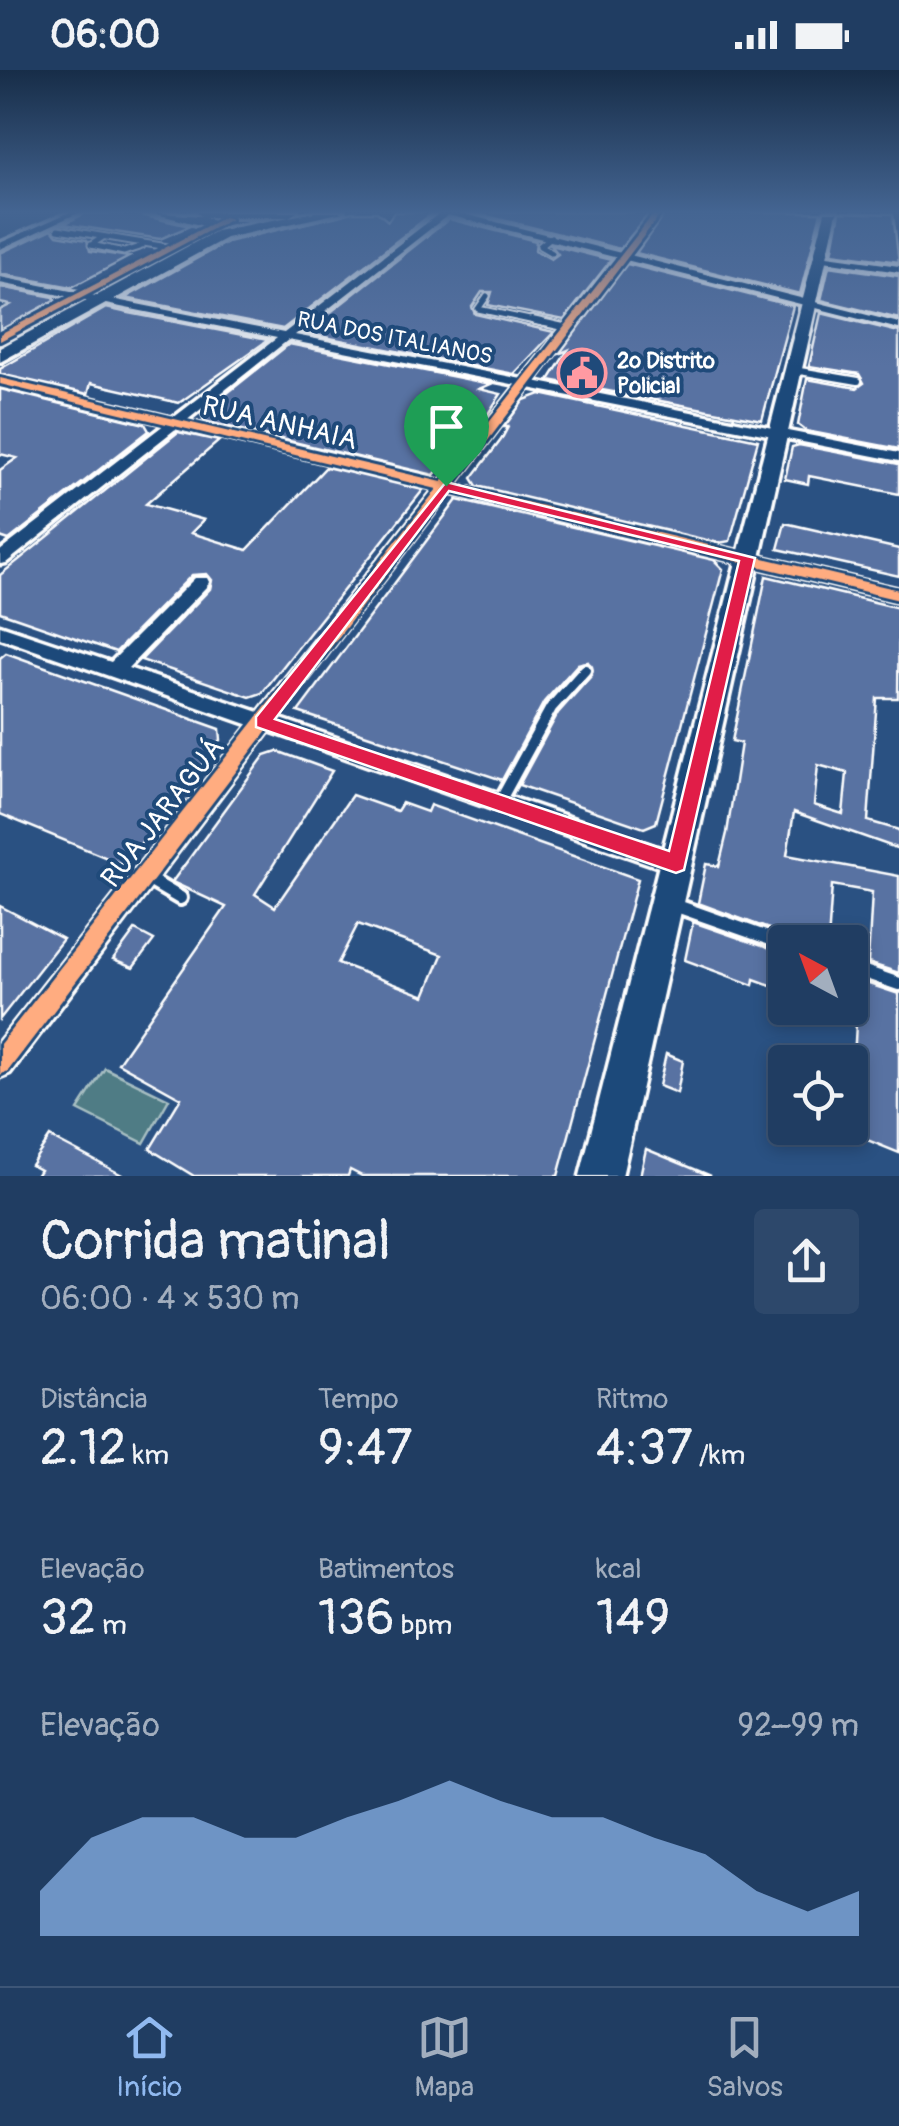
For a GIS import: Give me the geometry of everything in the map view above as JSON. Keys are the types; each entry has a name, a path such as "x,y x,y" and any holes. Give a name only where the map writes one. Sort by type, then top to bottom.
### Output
{"main road":[{"path":"0,338 138,264"},
{"path":"0,356 100,300 153,264"}],"street":[{"path":"0,559 380,264"},
{"name":"RUA JARAGUÁ","path":"0,1063 619,264"},
{"path":"655,264 899,326"},
{"path":"601,1176 775,432 818,264"},
{"path":"860,264 899,269"},
{"name":"RUA DOS ITALIANOS","path":"0,280 899,457"},
{"name":"RUA ANHAIA","path":"0,380 899,594"},
{"path":"114,671 200,582"},
{"path":"0,631 676,863"}],"lane":[{"path":"487,296 476,307 482,311 568,328"},
{"path":"791,369 858,381"},
{"path":"499,802 536,732 585,670"},
{"path":"144,877 180,898"},
{"path":"667,903 768,938"},
{"path":"868,973 899,984"}],"green space":[{"path":"105,1068 169,1099 144,1143 78,1110"}],"building":[{"path":"0,264 116,264 72,287 0,274"},
{"path":"188,264 367,264 283,329 125,298"},
{"path":"392,264 608,264 564,320 488,305 492,292 482,292 472,307 475,314 554,332 514,374 304,333"},
{"path":"627,264 793,306 762,420 549,380 568,350 559,354"},
{"path":"678,264 808,264 800,294"},
{"path":"829,266 899,276 899,319 821,300"},
{"path":"0,287 55,300 0,330 0,310 10,305 0,303"},
{"path":"106,308 268,340 179,403 91,383 88,394 0,374 0,369"},
{"path":"821,313 899,332 899,449 806,431 798,425 807,379 857,388 864,383 859,374 809,366"},
{"path":"289,344 491,384 479,389 501,394 482,423 477,422 434,475 204,421 201,414"},
{"path":"0,389 145,424 149,431 9,540 0,537 0,470 17,458 0,454"},
{"path":"540,394 758,440 730,541 719,543 477,486 472,478 501,440 508,427 504,427 524,400"},
{"path":"178,432 219,441 146,504 204,520 191,533 247,550 326,467 423,490 262,693 250,697 141,660 210,589 212,580 207,574 192,575 116,652 0,612 0,575"},
{"path":"799,445 899,464 899,494 809,476 808,484 785,479 792,447"},
{"path":"457,500 714,560 723,569 656,823 644,828 519,785 558,713 592,675 588,662 578,664 544,702 502,780 298,712"},
{"path":"785,523 899,549 899,576 778,549"},
{"path":"766,576 899,608 898,698 877,698 868,821 899,830 899,849 794,812 787,855 899,876 899,973 868,963 872,892 832,885 829,925 768,925 768,929 698,903 706,864 719,866 741,743 732,741","holes":["818,765 847,773 843,814 814,805"]},
{"path":"6,653 220,729 221,740 124,865 0,814 0,658"},
{"path":"277,751 332,771 255,894 275,907 352,795 397,811 402,803 427,812 430,805 638,879 558,1176 362,1176 350,1170 348,1176 194,1176 150,1149 181,1098 118,1063 226,907 172,882 265,755","holes":["358,924 442,955 425,996 338,963"]},
{"path":"0,906 63,939 0,1019"},
{"path":"693,922 768,948 768,984 754,979 753,985 685,960"},
{"path":"135,930 154,940 133,968 113,960"},
{"path":"868,984 899,994 899,1153 868,1140 868,1045 855,1045 856,1025 868,1025"},
{"path":"666,1054 683,1061 677,1093 659,1086"},
{"path":"50,1137 124,1176 36,1176 40,1170 31,1165"},
{"path":"646,1149 711,1176 640,1176"}],"cycle path":[{"path":"0,338 142,264"},
{"path":"0,1063 618,264"},
{"path":"0,381 899,595"}],"place":[{"name":"2º Distrito Policial","path":"582,373"}],"route":[{"path":"446,486 747,558 676,863 262,722 446,486"}]}
